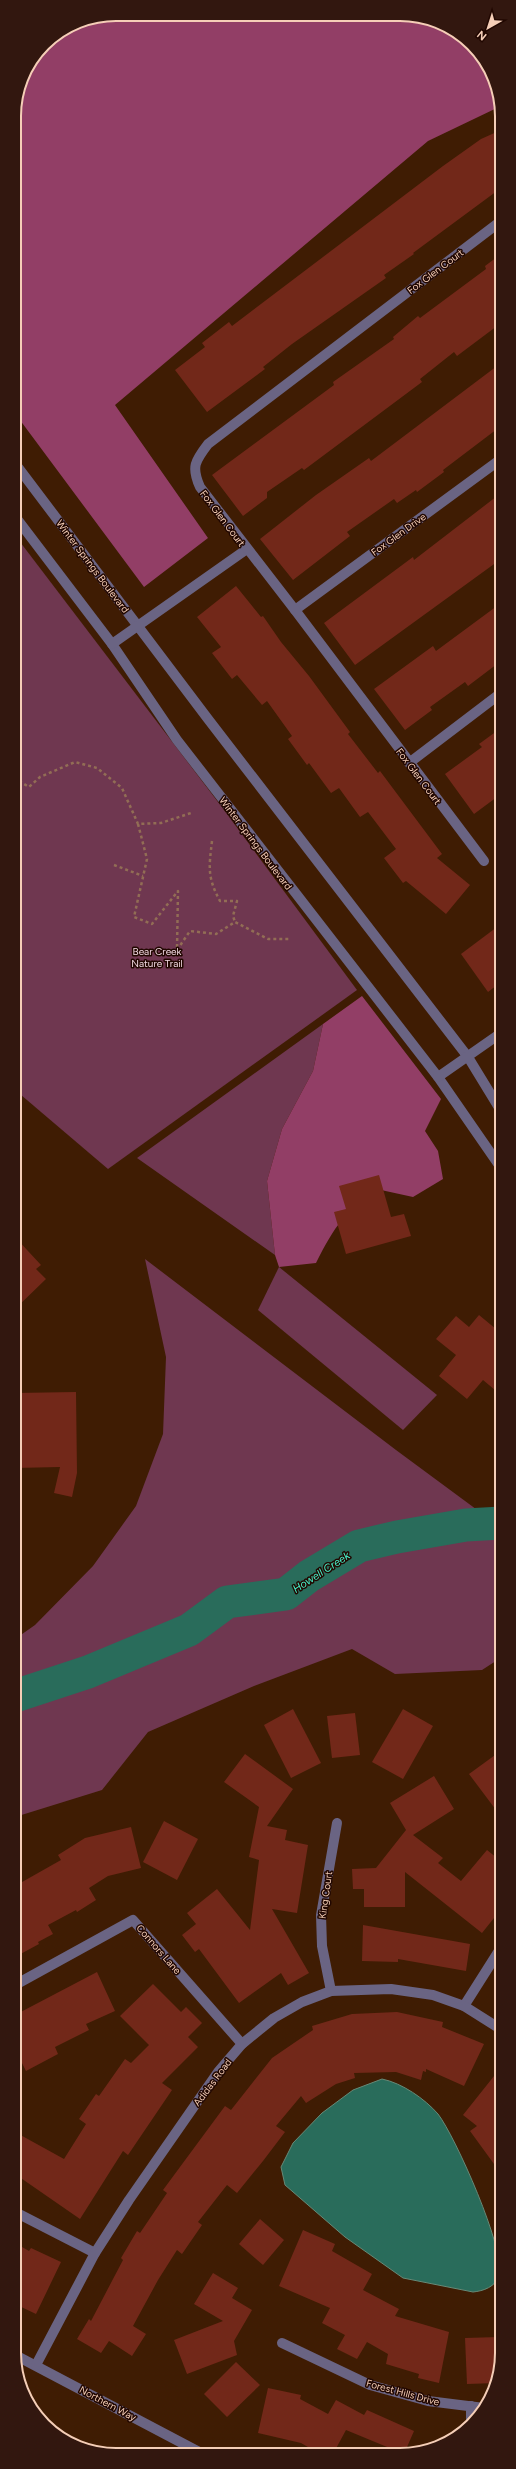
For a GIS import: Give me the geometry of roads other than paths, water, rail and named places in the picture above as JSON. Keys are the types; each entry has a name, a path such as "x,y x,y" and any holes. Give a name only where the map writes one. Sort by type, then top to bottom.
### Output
{"street":[{"name":"Fox Glen Court","path":"484,861 295,610 200,487 194,474 197,458 208,444 495,226"},
{"name":"Fox Glen Drive","path":"295,610 495,463"},
{"name":"Winter Springs Boulevard","path":"21,471 468,1057 495,1101"},
{"name":"Winter Springs Boulevard","path":"21,524 112,644 182,746 438,1077 495,1158"},
{"path":"112,644 247,549"},
{"path":"409,763 495,698"},
{"path":"438,1077 495,1037"},
{"name":"King Court","path":"331,1991 322,1946 321,1915 337,1823"},
{"name":"Connors Lane","path":"21,1982 133,1920 242,2044"},
{"path":"464,2006 495,1957"},
{"name":"Adidas Road","path":"36,2365 95,2253 129,2200 209,2085 242,2044 274,2018 302,2002 331,1991 391,1989 433,1995 464,2006 495,2026"},
{"path":"21,2215 95,2253"},
{"name":"Forest Hills Drive","path":"282,2343 370,2385 428,2401 478,2407"},
{"name":"Northern Way","path":"21,2358 192,2448"},
{"path":"471,2406 471,2416"}],"water":[{"path":"382,2079 390,2081 413,2092 438,2114 446,2126 467,2168 478,2193 495,2242 495,2283 489,2288 473,2292 403,2278 345,2237 285,2185 281,2167 293,2143 322,2113 353,2090"}],"waterway":[{"name":"Howell Creek","path":"21,1694 88,1672 189,1630 227,1602 286,1594 309,1576 359,1546 397,1537 466,1525 495,1523"}],"park label":[{"name":"Bear Creek Nature Trail","path":"157,956"}]}
